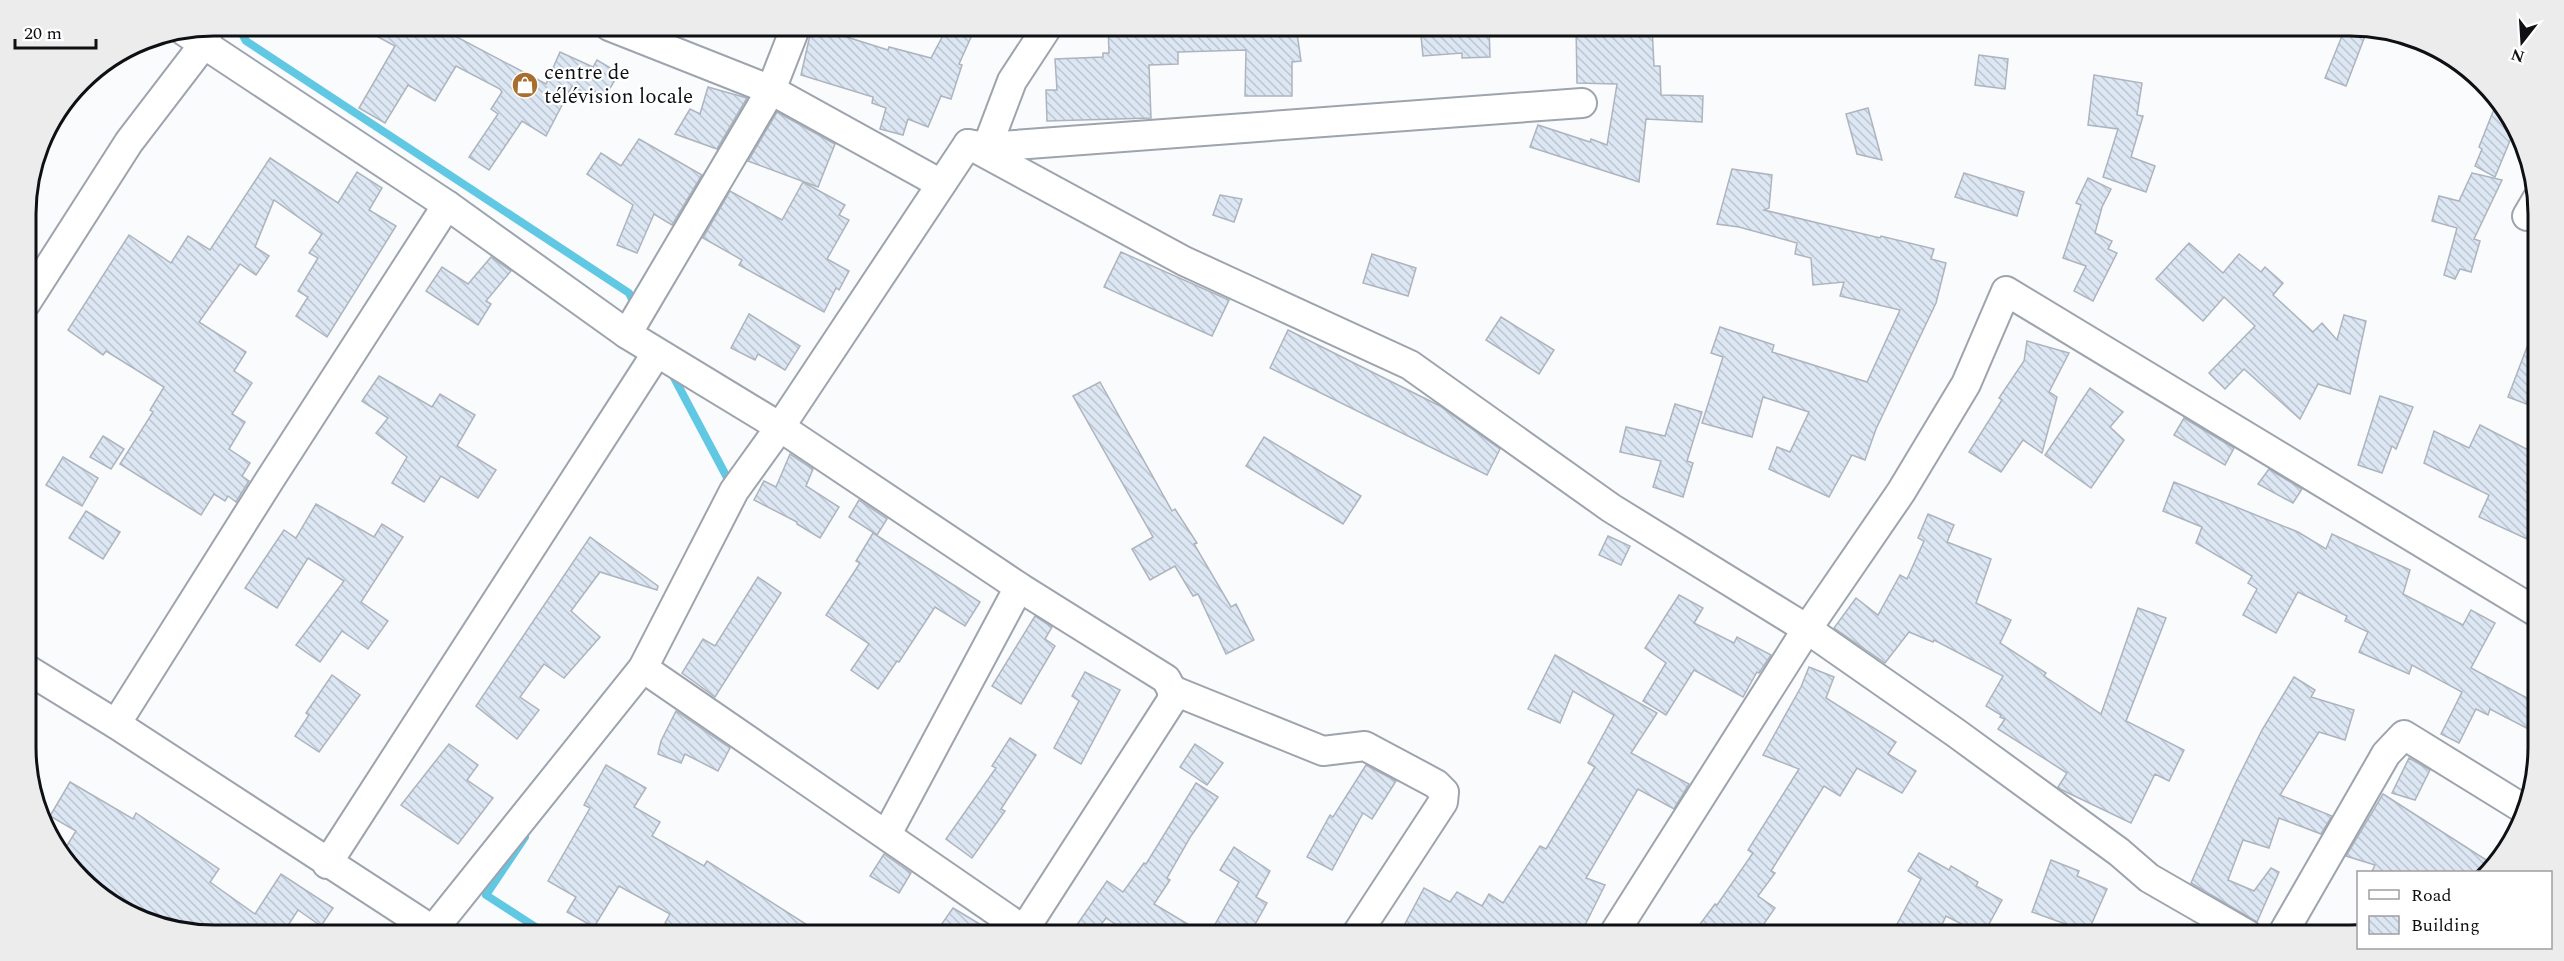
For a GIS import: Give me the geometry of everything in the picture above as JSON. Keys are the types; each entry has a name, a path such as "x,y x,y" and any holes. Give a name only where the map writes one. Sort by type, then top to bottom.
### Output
{"street":[{"path":"634,36 771,90 941,184"},
{"path":"627,334 771,90 792,36"},
{"path":"441,925 643,668 734,490 780,427 941,184 978,146 1012,81 1041,36"},
{"path":"203,37 447,205 656,354 780,427 1019,587 1166,679 1172,690 1172,700 1033,925"},
{"path":"36,289 197,38"},
{"path":"978,146 1582,103"},
{"path":"978,146 1184,261 1410,365 1611,508 1807,628 1956,733 2119,852 2150,878 2231,925"},
{"path":"116,724 275,471 447,205"},
{"path":"1619,925 1807,628 1901,492 1966,384 2006,291 2528,607"},
{"path":"327,864 656,354"},
{"path":"887,834 1019,587"},
{"path":"643,668 1017,925"},
{"path":"36,675 116,724 420,925"},
{"path":"1172,690 1323,751 1365,746 1436,784 1444,792 1443,802 1363,925"},
{"path":"2288,925 2386,754 2404,735 2518,806"}],"building":[{"path":"376,36 455,36 546,84 560,52 593,67 597,60 619,73 602,102 572,86 546,136 522,121 489,170 469,157 498,114 491,109 502,92 456,66 435,101 408,85 385,123 359,108 395,46"},
{"path":"810,36 844,36 888,50 889,47 931,58 943,36 972,36 959,64 962,65 951,99 941,96 928,127 908,119 903,135 880,129 886,108 872,103 873,97 801,75"},
{"path":"1108,36 1297,36 1301,61 1292,62 1292,96 1245,96 1246,50 1178,52 1178,64 1149,65 1151,118 1047,121 1046,90 1057,90 1055,59 1103,57 1103,53 1109,53"},
{"path":"1421,36 1489,36 1490,57 1462,58 1462,53 1423,56"},
{"path":"1576,36 1652,36 1654,66 1660,66 1661,95 1703,96 1702,122 1646,119 1639,182 1530,147 1538,125 1590,142 1591,139 1607,145 1617,84 1577,83"},
{"path":"2342,36 2365,36 2346,86 2325,78"},
{"path":"1979,55 2008,59 2005,89 1975,85"},
{"path":"2094,75 2142,83 2137,115 2143,116 2131,157 2155,166 2146,192 2103,177 2118,129 2088,125"},
{"path":"708,87 747,98 717,149 675,134 690,109 700,114"},
{"path":"1868,108 1882,160 1857,154 1846,114"},
{"path":"2494,110 2511,139 2495,177 2475,166 2482,149 2479,147"},
{"path":"777,112 835,144 818,187 748,161"},
{"path":"639,139 702,175 672,225 654,214 637,253 617,245 633,205 587,174 601,153 621,166"},
{"path":"270,158 338,203 357,172 382,188 369,210 396,226 327,337 296,316 308,297 298,291 318,258 309,253 322,234 274,200 255,247 269,256 256,275 240,264 199,322 246,352 234,371 252,383 232,414 245,422 229,449 250,463 242,476 249,481 236,502 228,496 225,501 214,494 201,515 120,464 153,412 150,410 164,387 106,351 103,355 68,330 129,235 171,263 188,236 210,250"},
{"path":"1732,169 1772,175 1769,208 1764,210 1934,249 1931,259 1946,263 1936,303 1876,429 1865,460 1852,455 1829,497 1769,469 1777,447 1790,452 1809,412 1763,397 1752,437 1702,423 1723,357 1711,353 1720,327 1774,345 1772,352 1867,382 1900,310 1840,296 1844,282 1813,285 1811,258 1795,254 1797,243 1739,227 1717,224"},
{"path":"1964,173 2024,192 2017,216 1955,197"},
{"path":"2472,173 2502,180 2474,239 2480,241 2471,272 2460,269 2455,279 2444,275 2457,228 2432,221 2439,196 2459,201"},
{"path":"2088,178 2111,189 2102,207 2095,233 2112,241 2108,249 2117,253 2093,301 2074,291 2086,266 2063,258 2081,205 2076,203"},
{"path":"803,182 845,205 839,215 849,220 827,259 849,271 839,290 836,288 824,312 739,265 742,260 703,238 730,191 782,220"},
{"path":"1220,195 1242,199 1234,222 1213,215"},
{"path":"2189,243 2223,273 2239,254 2261,272 2265,267 2283,283 2273,295 2313,332 2322,323 2337,340 2344,315 2366,321 2350,394 2318,384 2300,419 2244,369 2225,389 2209,373 2255,326 2224,297 2203,321 2156,279"},
{"path":"1121,252 1229,300 1212,336 1104,287"},
{"path":"1372,254 1416,268 1408,296 1363,283"},
{"path":"491,257 511,271 486,301 491,304 478,325 426,291 442,267 468,284"},
{"path":"749,314 800,346 785,370 758,354 755,360 731,348"},
{"path":"1501,317 1554,350 1539,374 1486,340"},
{"path":"1288,330 1440,406 1500,449 1487,475 1270,368"},
{"path":"2027,341 2069,353 2049,392 2057,397 2042,453 2023,440 2001,472 1969,452 2002,400 1999,398 2024,361"},
{"path":"2528,344 2528,405 2508,397"},
{"path":"379,376 432,407 440,394 475,415 457,446 496,470 478,498 441,476 424,502 392,483 407,457 376,433 388,418 362,401"},
{"path":"1100,382 1172,511 1175,509 1197,543 1194,544 1231,607 1236,604 1254,640 1226,654 1198,594 1193,596 1175,566 1150,580 1132,549 1153,537 1073,396"},
{"path":"2090,388 2123,412 2110,427 2124,440 2091,488 2045,455"},
{"path":"2380,396 2413,407 2396,449 2392,446 2382,473 2358,465"},
{"path":"1675,404 1702,412 1687,461 1693,463 1683,497 1653,487 1661,461 1620,452 1626,427 1665,436"},
{"path":"2184,418 2234,448 2225,465 2174,435"},
{"path":"2480,425 2528,450 2528,539 2479,517 2489,495 2424,463 2434,431 2469,448"},
{"path":"103,436 124,449 111,469 90,457"},
{"path":"1264,437 1361,496 1343,524 1246,466"},
{"path":"790,454 813,469 806,486 839,507 820,538 797,522 754,500 764,481 776,487"},
{"path":"63,457 98,478 82,506 46,485"},
{"path":"2269,469 2302,489 2293,503 2258,484"},
{"path":"2174,482 2298,532 2326,549 2332,534 2410,570 2403,594 2463,625 2471,610 2495,623 2471,668 2528,699 2528,729 2490,709 2488,715 2476,709 2459,743 2441,734 2462,692 2412,665 2409,674 2359,652 2368,632 2345,621 2347,616 2298,592 2276,633 2243,615 2257,589 2248,583 2252,576 2196,543 2202,527 2163,511"},
{"path":"859,500 887,519 877,535 849,517"},
{"path":"316,504 374,537 382,524 403,537 361,602 388,621 368,649 342,631 320,662 296,645 344,581 308,558 277,608 245,588 284,530 296,538"},
{"path":"86,511 120,532 103,559 69,538"},
{"path":"1928,514 1954,525 1947,542 1991,559 1976,603 2011,620 2000,643 2046,673 2044,676 2101,714 2138,608 2166,618 2126,721 2184,750 2169,781 2155,774 2131,823 2062,790 2058,787 2067,773 1998,729 2005,719 1986,706 2003,676 1934,640 1933,642 1909,632 1885,663 1834,628 1856,598 1878,615 1900,575 1907,579 1924,541 1918,538"},
{"path":"873,533 980,602 965,626 935,607 899,662 897,661 878,689 851,670 869,644 826,615 860,563 856,561"},
{"path":"1608,536 1630,546 1621,565 1599,555"},
{"path":"590,537 658,586 657,590 600,572 571,611 600,637 564,678 544,664 520,697 539,710 517,739 476,706"},
{"path":"758,577 781,593 715,697 682,673 703,639 715,646"},
{"path":"1679,595 1703,608 1694,623 1734,643 1737,637 1771,655 1759,673 1757,672 1743,697 1694,670 1666,715 1643,701 1666,663 1645,648"},
{"path":"1035,616 1052,627 1045,639 1055,646 1021,704 992,686"},
{"path":"1555,655 1657,713 1631,753 1689,784 1674,809 1638,789 1586,878 1605,885 1585,925 1404,925 1424,888 1450,902 1457,892 1482,906 1489,894 1503,903 1540,846 1546,849 1595,767 1588,763 1614,715 1573,691 1560,723 1528,709"},
{"path":"1809,667 1834,677 1826,698 1896,742 1888,754 1916,771 1902,793 1857,768 1840,796 1824,786 1771,871 1775,873 1758,896 1775,908 1763,925 1699,925 1715,904 1717,905 1753,853 1748,850 1799,769 1763,755 1801,687"},
{"path":"1085,672 1120,690 1081,764 1054,748 1079,701 1072,696"},
{"path":"332,675 360,695 319,752 295,736 309,715 306,713"},
{"path":"2294,677 2315,690 2311,697 2354,710 2345,740 2319,732 2280,795 2332,816 2321,834 2279,818 2269,848 2243,840 2228,880 2254,891 2271,868 2279,872 2257,922 2191,883 2262,730"},
{"path":"676,711 730,748 718,771 685,754 681,763 658,754 661,741"},
{"path":"1010,738 1036,755 1001,809 1005,811 972,858 946,839 996,768 992,766"},
{"path":"449,744 478,765 467,780 493,798 458,844 401,805"},
{"path":"1195,744 1223,763 1207,785 1180,767"},
{"path":"2409,758 2430,770 2415,800 2392,793"},
{"path":"606,765 646,788 634,807 660,822 652,836 704,866 707,861 807,925 668,925 665,923 670,914 619,886 595,925 590,925 567,912 576,897 548,881 590,808 584,805"},
{"path":"1366,765 1396,781 1372,819 1363,813 1332,870 1307,857 1330,815 1333,817"},
{"path":"70,782 133,819 136,813 219,869 210,882 255,914 281,874 333,908 322,925 298,910 288,925 202,925 157,916 135,907 97,881 66,847 76,831 50,816"},
{"path":"1196,783 1218,797 1191,836 1167,878 1170,880 1154,904 1189,925 1116,925 1106,918 1101,925 1077,925 1107,881 1123,892 1144,863 1146,864"},
{"path":"2383,794 2487,860 2478,871 2372,871 2375,865 2346,856"},
{"path":"1234,847 1270,871 1256,897 1267,903 1255,925 1215,925 1239,882 1220,870"},
{"path":"1919,853 1949,870 1951,866 1978,882 1976,886 2002,900 1988,925 1964,925 1946,916 1942,925 1897,925 1921,879 1908,871"},
{"path":"884,854 911,873 899,893 870,876"},
{"path":"2051,860 2079,871 2077,876 2107,889 2091,925 2068,925 2032,912"},
{"path":"953,908 981,925 941,925"}],"waterway":[{"path":"243,36 246,41 629,293 636,308"},
{"path":"671,372 731,485"},
{"path":"525,837 486,895 532,925"}],"place":[{"name":"centre de télévision locale","path":"525,85"}]}
